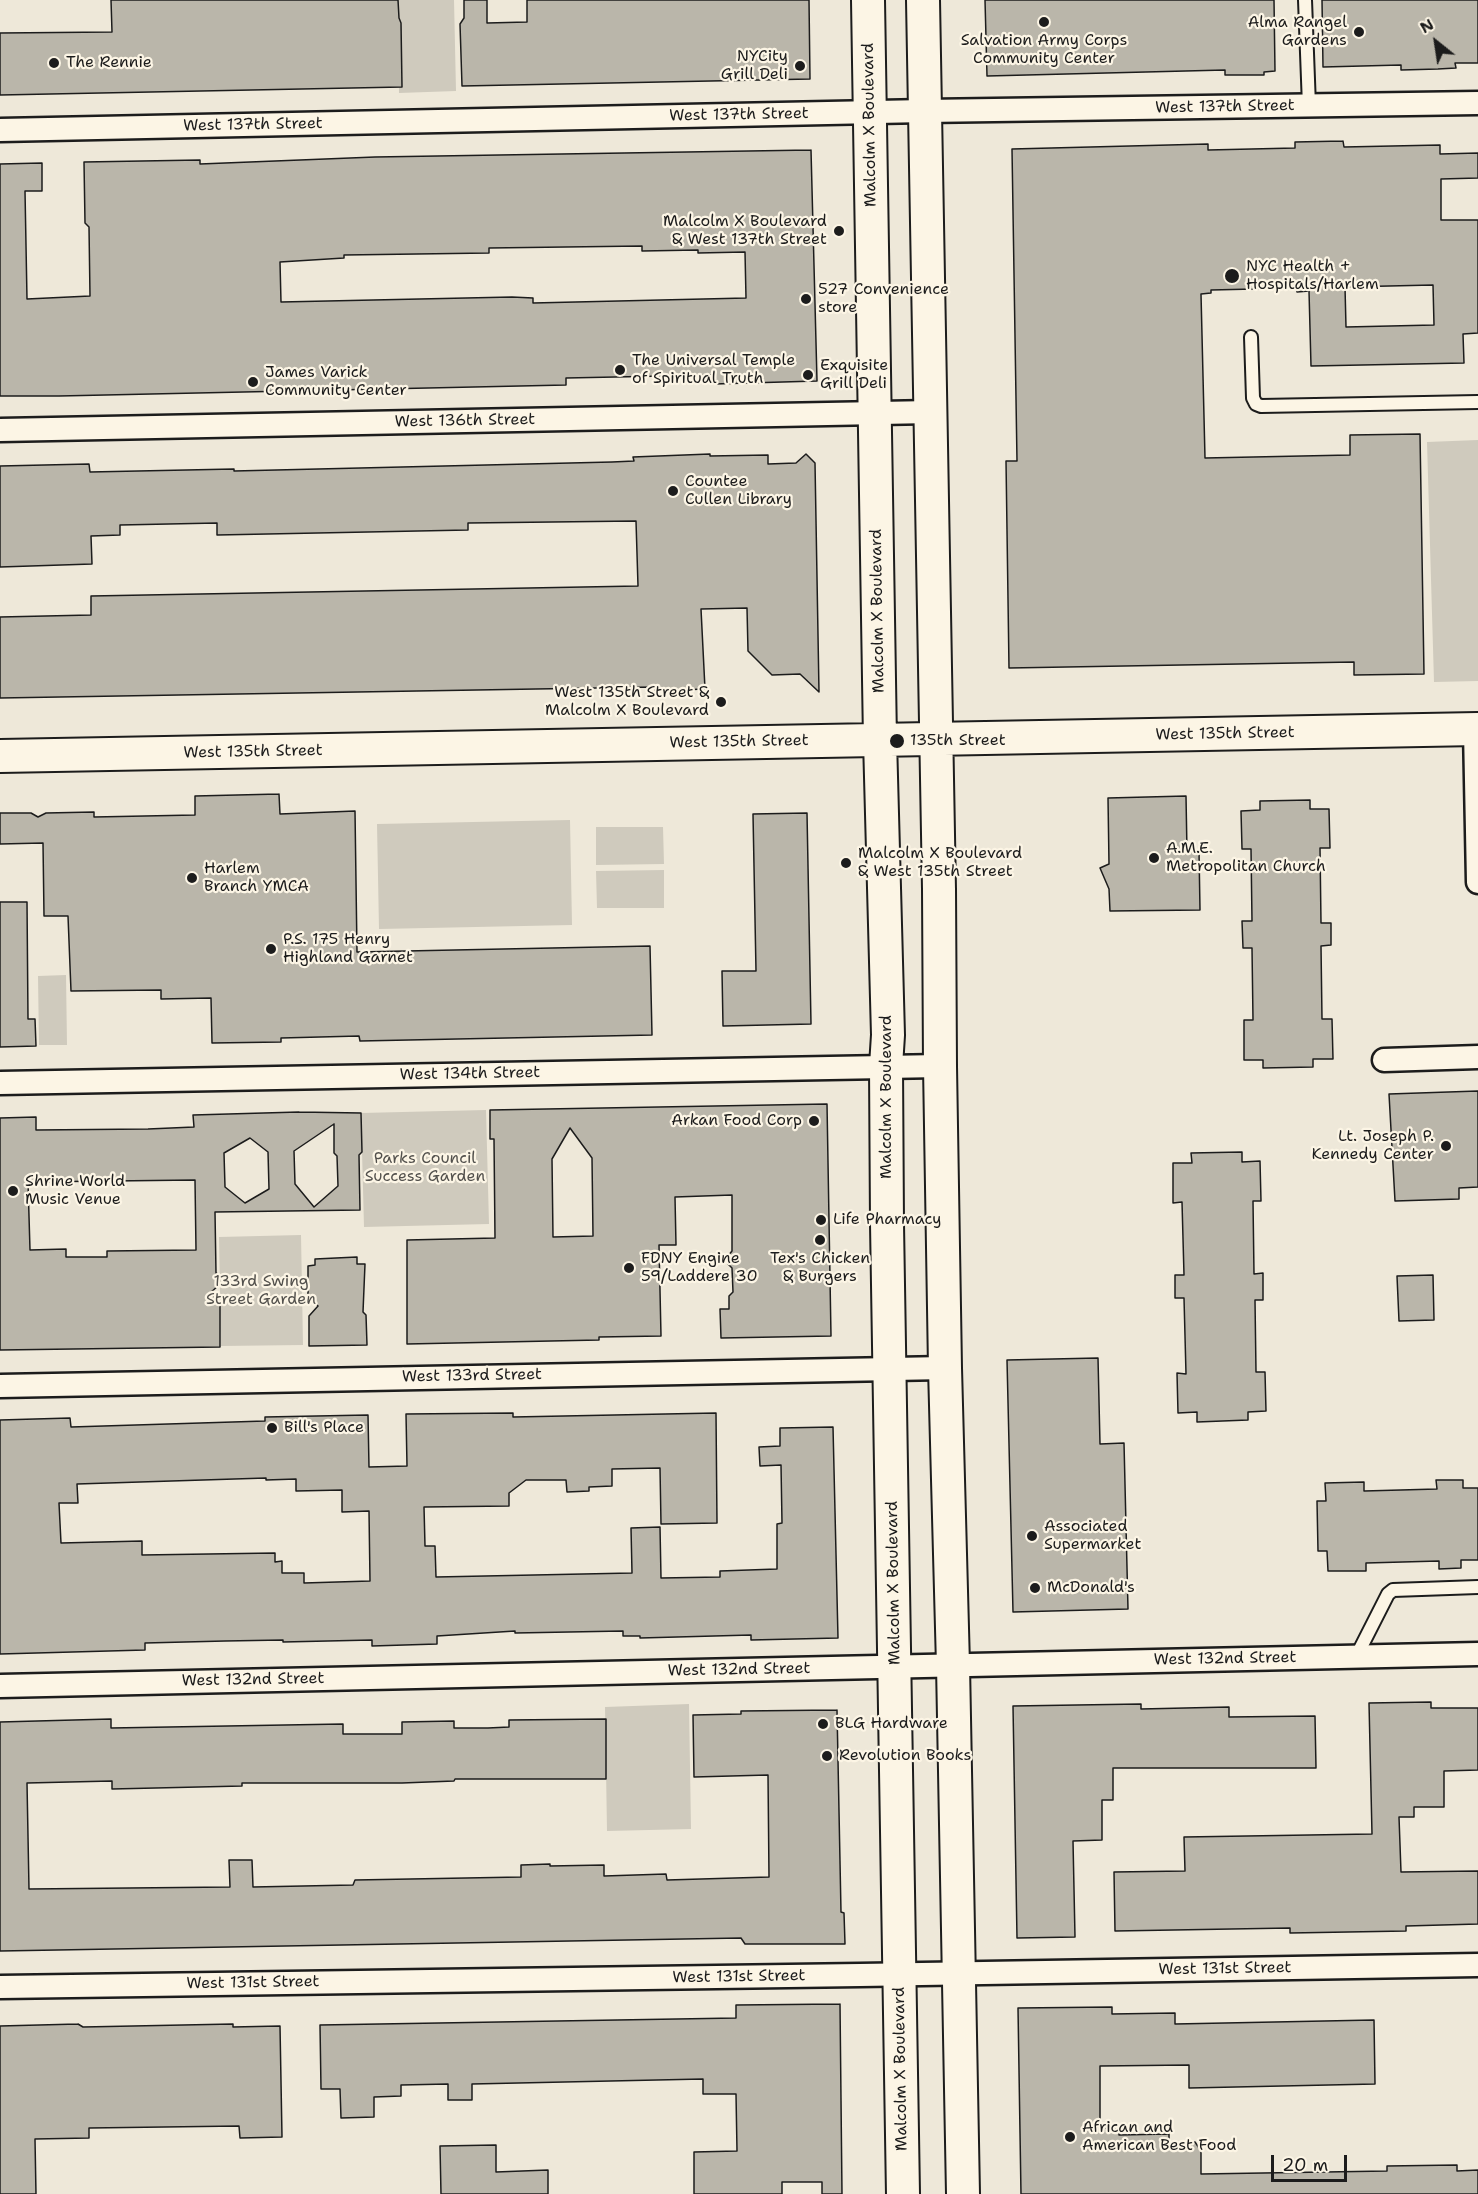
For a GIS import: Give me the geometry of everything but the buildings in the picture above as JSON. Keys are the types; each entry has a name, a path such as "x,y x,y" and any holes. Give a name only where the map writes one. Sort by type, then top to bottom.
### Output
{"main road":[{"name":"Malcolm X Boulevard","path":"868,0 880,740 888,1035 886,1066 903,2194"},
{"path":"923,0 945,1368 963,2194"},
{"name":"West 135th Street","path":"0,756 1476,729"}],"street":[{"name":"West 137th Street","path":"0,130 925,111 1478,103"},
{"name":"West 136th Street","path":"0,430 931,412"},
{"path":"1476,729 1478,882"},
{"path":"1384,1060 1478,1058"},
{"name":"West 134th Street","path":"0,1083 940,1066"},
{"name":"West 133rd Street","path":"0,1386 945,1368"},
{"name":"West 132nd Street","path":"0,1686 1478,1654"},
{"name":"West 131st Street","path":"0,1987 1478,1965"}],"lane":[{"path":"1305,0 1309,106"},
{"path":"1251,337 1253,399 1261,406 1478,402"},
{"path":"1356,1657 1388,1594 1393,1590 1478,1587"}],"green space":[{"path":"398,0 454,0 456,91 399,93"},
{"path":"1478,440 1478,681 1434,682 1427,442"},
{"path":"570,820 572,925 379,929 377,824"},
{"path":"596,827 663,827 664,864 596,865"},
{"path":"664,870 664,908 597,908 596,871"},
{"path":"66,975 67,1045 39,1045 38,976"},
{"name":"Parks Council Success Garden","path":"486,1110 489,1224 364,1227 361,1113"},
{"name":"133rd Swing Street Garden","path":"301,1235 303,1345 221,1346 219,1237"},
{"path":"689,1704 691,1829 607,1831 605,1707"}],"place":[{"name":"Salvation Army Corps Community Center","path":"1044,22"},
{"name":"Alma Rangel Gardens","path":"1359,32"},
{"name":"The Rennie","path":"54,63"},
{"name":"NYCity Grill Deli","path":"800,66"},
{"name":"Malcolm X Boulevard & West 137th Street","path":"839,231"},
{"name":"NYC Health + Hospitals/Harlem","path":"1232,276"},
{"name":"527 Convenience store","path":"806,299"},
{"name":"The Universal Temple of Spiritual Truth","path":"620,370"},
{"name":"Exquisite Grill Deli","path":"808,375"},
{"name":"James Varick Community Center","path":"253,382"},
{"name":"Countee Cullen Library","path":"673,491"},
{"name":"West 135th Street & Malcolm X Boulevard","path":"721,702"},
{"name":"135th Street","path":"897,741"},
{"name":"A.M.E. Metropolitan Church","path":"1154,858"},
{"name":"Malcolm X Boulevard & West 135th Street","path":"846,863"},
{"name":"Harlem Branch YMCA","path":"192,878"},
{"name":"P.S. 175 Henry Highland Garnet","path":"271,949"},
{"name":"Arkan Food Corp","path":"814,1121"},
{"name":"Lt. Joseph P. Kennedy Center","path":"1446,1146"},
{"name":"Shrine World Music Venue","path":"13,1191"},
{"name":"Life Pharmacy","path":"821,1220"},
{"name":"Tex's Chicken & Burgers","path":"820,1240"},
{"name":"FDNY Engine 59/Laddere 30","path":"629,1268"},
{"name":"Bill's Place","path":"272,1428"},
{"name":"Associated Supermarket","path":"1032,1536"},
{"name":"McDonald's","path":"1035,1588"},
{"name":"BLG Hardware","path":"823,1724"},
{"name":"Revolution Books","path":"827,1756"},
{"name":"African and American Best Food","path":"1070,2137"}]}
